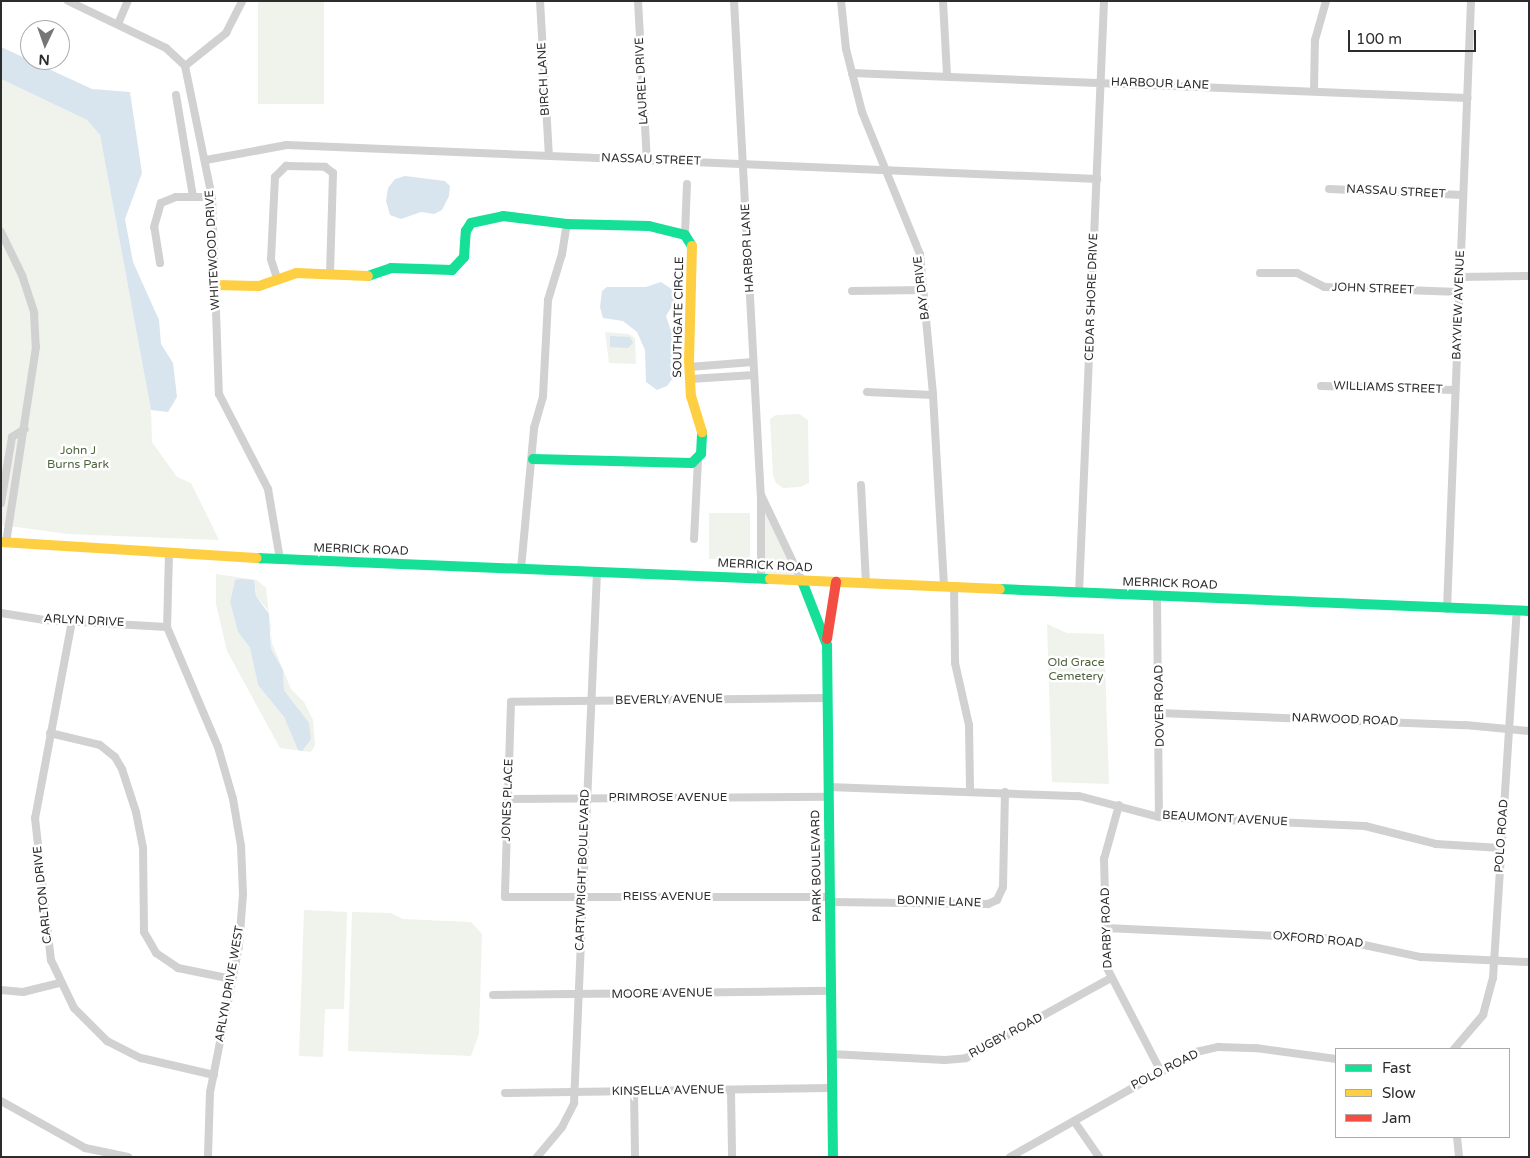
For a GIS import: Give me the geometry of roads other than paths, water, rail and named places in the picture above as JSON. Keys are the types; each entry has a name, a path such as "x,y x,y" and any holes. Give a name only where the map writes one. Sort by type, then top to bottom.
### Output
{"main road":[{"path":"216,285 259,286 277,278 296,273 368,276 400,268 452,270 461,263 466,231 476,220 521,216 566,224 632,224 685,235"},
{"name":"SOUTHGATE CIRCLE","path":"685,235 692,246 689,367 691,396 702,433 701,454 698,459"},
{"path":"533,459 687,463 698,459"},
{"name":"MERRICK ROAD","path":"4,543 169,553 521,569 1529,611"},
{"name":"PARK BOULEVARD","path":"802,581 827,645 831,1088 834,1157"},
{"path":"827,645 836,582"}],"street":[{"path":"68,1 166,48 185,66 226,33 242,1"},
{"path":"118,24 128,1"},
{"name":"BIRCH LANE","path":"540,1 549,156"},
{"name":"LAUREL DRIVE","path":"638,1 647,160"},
{"name":"HARBOR LANE","path":"734,1 761,495 761,579"},
{"name":"BAY DRIVE","path":"841,1 852,73 862,112 920,254 955,663 969,725 970,791"},
{"path":"943,1 947,75"},
{"name":"CEDAR SHORE DRIVE","path":"1080,593 1104,1"},
{"path":"1314,90 1315,40 1326,1"},
{"name":"BAYVIEW AVENUE","path":"1447,609 1471,1"},
{"name":"WHITEWOOD DRIVE","path":"185,66 206,160 212,197 220,394 268,489 280,558"},
{"name":"HARBOUR LANE","path":"852,73 1101,81 1467,98"},
{"path":"176,95 193,197"},
{"name":"NASSAU STREET","path":"206,160 287,145 1097,179"},
{"path":"277,278 271,259 275,177 286,166 325,167 333,174 330,274"},
{"name":"SOUTHGATE CIRCLE","path":"685,235 687,184"},
{"name":"NASSAU STREET","path":"1329,189 1463,195"},
{"path":"160,263 154,227 156,211 166,198 212,197"},
{"path":"521,569 523,516 533,459 534,428 543,396 548,300 562,254 566,224"},
{"path":"1,232 22,275 34,313 36,347 25,428 4,543"},
{"name":"JOHN STREET","path":"1260,274 1297,273 1324,287 1459,292"},
{"path":"1460,277 1529,276"},
{"path":"852,291 924,290"},
{"path":"689,367 754,362"},
{"path":"690,379 754,375"},
{"name":"WILLIAMS STREET","path":"1321,386 1455,390"},
{"path":"867,392 933,395"},
{"path":"1,503 12,437 25,428"},
{"name":"SOUTHGATE CIRCLE","path":"694,539 698,459"},
{"path":"861,485 866,583"},
{"name":"HARBOR LANE","path":"761,495 802,581"},
{"name":"ARLYN DRIVE WEST","path":"169,553 167,627 218,747 233,799 241,846 243,894 239,946 214,1075 208,1157"},
{"name":"CARTWRIGHT BOULEVARD","path":"537,1157 572,1113 579,995 590,701 597,572"},
{"name":"DOVER ROAD","path":"1158,596 1159,817"},
{"name":"POLO ROAD","path":"1455,1048 1483,1015 1491,989 1517,611"},
{"name":"ARLYN DRIVE","path":"1,613 72,621 167,627"},
{"name":"CARLTON DRIVE","path":"72,621 35,818 48,944 59,983 87,1023 120,1049 155,1063 214,1075"},
{"name":"BEVERLY AVENUE","path":"511,702 828,698"},
{"name":"JONES PLACE","path":"504,897 511,702"},
{"name":"NARWOOD ROAD","path":"1160,713 1529,731"},
{"path":"50,733 100,745 115,757 122,769 136,812 143,848 144,932 156,953 178,968 232,979"},
{"name":"BEAUMONT AVENUE","path":"829,792 970,791 1079,796 1159,817 1365,826 1436,844 1501,848"},
{"name":"PRIMROSE AVENUE","path":"508,799 586,799 829,792"},
{"name":"BONNIE LANE","path":"830,899 988,904 997,900 1003,887 1005,792"},
{"name":"DARBY ROAD","path":"1119,805 1104,859 1106,959 1111,978 1160,1070"},
{"name":"REISS AVENUE","path":"504,897 830,899"},
{"name":"OXFORD ROAD","path":"1106,928 1336,939 1422,956 1529,962"},
{"name":"RUGBY ROAD","path":"831,1054 945,1060 966,1058 1111,978"},
{"path":"1,990 23,992 59,983"},
{"name":"MOORE AVENUE","path":"493,995 831,991"},
{"name":"POLO ROAD","path":"1010,1157 1160,1070 1196,1052 1218,1047 1296,1051 1335,1059"},
{"name":"KINSELLA AVENUE","path":"505,1093 831,1088"},
{"path":"731,1090 732,1157"},
{"path":"634,1091 635,1157"},
{"path":"1,1101 85,1148 128,1157"},
{"path":"1074,1120 1098,1157"},
{"path":"1457,1138 1459,1157"}],"park label":[{"name":"John J Burns Park","path":"78,458"},
{"name":"Old Grace Cemetery","path":"1076,670"}]}
